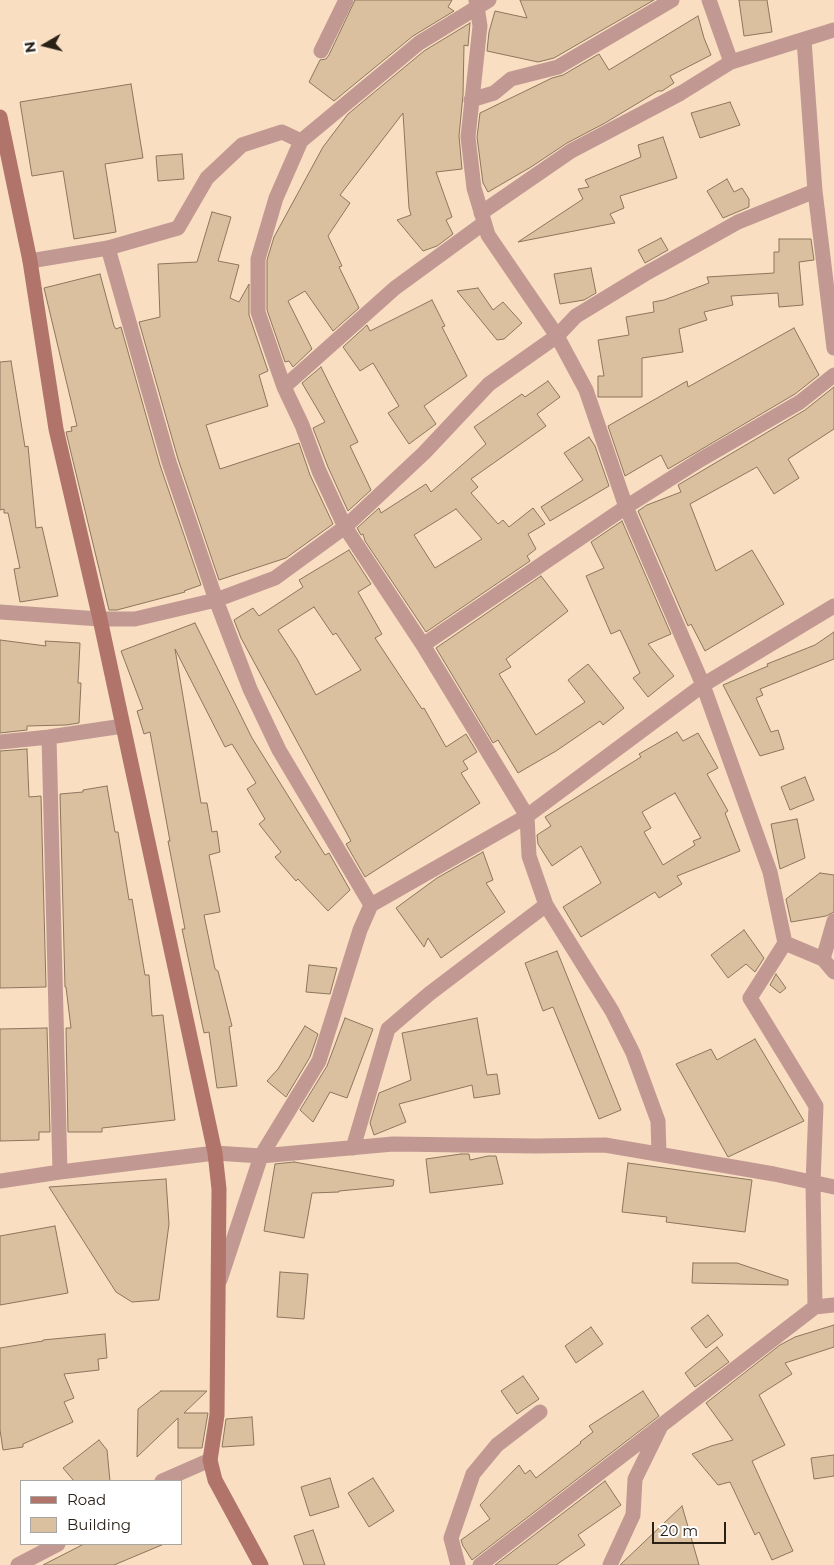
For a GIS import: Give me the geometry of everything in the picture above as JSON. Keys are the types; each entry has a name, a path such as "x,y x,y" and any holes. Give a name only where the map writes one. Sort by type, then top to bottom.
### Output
{"street":[{"path":"321,50 346,0"},
{"path":"471,100 494,93 510,79 558,67 672,0"},
{"path":"709,0 731,62"},
{"path":"481,2 468,137 474,188 488,235 557,336 586,390 626,507 703,685 770,872 785,943 750,998 816,1106 813,1183 816,1306"},
{"path":"481,2 419,43 302,141 276,198 258,259 258,312 284,386 319,471 345,527 423,645 527,816 529,856 546,905 612,1010 633,1053 658,1121 659,1154"},
{"path":"284,386 396,288 571,151 681,93 731,62 834,30"},
{"path":"804,40 815,191 834,348"},
{"path":"0,117 30,261 56,429 100,619 215,1153 219,1189 217,1415 210,1460 215,1480 261,1565"},
{"path":"30,261 108,248 178,228 207,178 242,145 282,132 302,141"},
{"path":"0,612 100,619 135,619 216,600 275,578 345,527 424,453 489,384 557,336 576,316 645,274 738,222 815,191"},
{"path":"108,248 169,462 216,600 250,689 279,750 371,905"},
{"path":"423,645 626,507 700,460 800,402 834,375"},
{"path":"218,1286 261,1156 319,1061 360,930 371,905 527,816 703,685 834,606"},
{"path":"0,742 123,726"},
{"path":"49,737 60,1172"},
{"path":"354,1148 388,1029 429,994 546,905"},
{"path":"823,959 834,921"},
{"path":"785,943 823,959 834,972"},
{"path":"0,1181 215,1153 261,1156 393,1144 605,1145 774,1174 834,1187"},
{"path":"480,1565 816,1306 834,1305"},
{"path":"458,1565 451,1538 473,1474 497,1445 540,1412"},
{"path":"610,1565 633,1515 635,1479 662,1425"},
{"path":"164,1480 210,1460"},
{"path":"18,1565 56,1545"}],"building":[{"path":"355,0 452,0 448,7 454,11 413,36 334,101 309,82 320,60 326,59 329,55"},
{"path":"520,0 654,0 554,58 538,62 487,51 489,32 495,11 527,18"},
{"path":"739,0 767,0 772,32 744,36"},
{"path":"698,16 711,55 670,76 674,83 662,91 658,91 567,143 488,192 483,183 477,137 480,113 552,78 563,75 599,54 609,70"},
{"path":"470,23 468,46 464,45 463,95 459,136 462,169 436,172 452,217 446,220 453,234 437,246 423,251 397,220 411,215 403,113 340,195 350,203 328,236 342,266 339,267 359,308 333,331 305,291 288,301 312,349 293,367 289,361 285,362 267,310 267,260 274,237 323,147 348,114 424,51"},
{"path":"131,84 143,158 105,164 116,232 74,239 63,171 32,176 20,102"},
{"path":"730,102 740,125 700,138 691,113"},
{"path":"663,137 677,178 620,196 624,208 610,214 615,223 518,242 583,199 578,189 589,187 585,180 641,157 638,145"},
{"path":"182,154 184,179 158,181 156,156"},
{"path":"727,179 734,192 742,188 749,199 749,207 723,218 707,191"},
{"path":"212,212 231,217 218,261 239,265 230,298 239,302 249,284 249,315 268,371 259,375 268,406 206,425 220,469 299,443 310,475 333,524 286,558 219,580 178,459 139,322 160,317 158,264 197,262"},
{"path":"661,238 668,250 645,263 638,250"},
{"path":"779,239 811,239 814,260 799,262 803,305 779,307 778,293 731,296 733,305 704,312 707,320 679,329 683,352 642,358 642,397 598,397 598,376 604,376 598,340 629,335 626,317 654,312 653,302 664,300 709,283 707,277 774,273 774,252 779,252"},
{"path":"591,268 596,293 584,300 560,304 554,274"},
{"path":"100,274 114,326 116,329 121,327 160,465 201,585 185,592 117,610 109,610 66,432 72,431 71,427 77,426 44,288"},
{"path":"478,288 493,310 503,302 522,323 504,339 497,340 457,291"},
{"path":"432,300 445,326 442,327 467,376 424,406 436,424 409,444 388,413 399,406 373,363 360,371 343,347 367,325 370,331"},
{"path":"794,328 819,375 795,394 668,469 661,455 625,476 608,426 687,381 688,387"},
{"path":"11,361 25,447 28,446 36,528 42,527 58,596 20,602 14,569 20,568 8,513 4,513 4,509 0,510 0,362"},
{"path":"321,367 358,442 350,446 371,490 348,511 313,428 325,422 302,383"},
{"path":"548,381 560,397 537,414 546,426 471,479 478,487 471,493 498,524 503,520 509,527 533,508 545,524 528,534 536,549 527,556 530,561 426,632 365,541 363,534 361,535 357,528 379,508 381,513 426,484 431,492 486,444 474,427 522,394 525,397","holes":["456,509 482,539 435,568 414,535"]},
{"path":"834,387 834,429 788,459 799,478 774,494 757,467 690,504 716,571 752,550 784,604 705,651 691,624 688,626 638,511 647,505 681,492 678,485 805,410"},
{"path":"589,437 595,446 609,486 550,521 541,507 583,480 564,453"},
{"path":"622,521 671,634 648,644 674,676 648,697 633,678 640,673 620,630 611,634 586,576 604,568 591,542"},
{"path":"349,550 371,584 358,592 382,634 375,638 422,709 424,708 446,747 466,734 477,752 463,761 468,769 461,773 480,803 365,877 346,844 351,841 241,638 234,620 253,608 259,616 303,587 299,580","holes":["314,607 333,635 336,633 361,670 316,695 297,659 278,630"]},
{"path":"541,576 568,611 506,659 511,667 499,674 536,735 585,702 568,680 588,664 624,708 603,725 600,721 556,751 518,773 498,740 493,743 436,648"},
{"path":"195,623 252,738 325,855 329,853 350,890 328,911 298,879 296,881 275,857 281,852 259,824 265,819 247,789 256,783 232,744 225,747 175,649 201,803 207,803 212,832 217,831 220,852 209,855 220,912 204,915 215,969 218,971 232,1026 229,1027 237,1086 217,1088 209,1032 204,1033 182,929 185,929 150,732 144,734 137,711 143,709 121,651"},
{"path":"834,632 834,659 760,689 763,695 756,698 771,732 778,730 784,749 760,756 723,685 768,666 767,664 815,645"},
{"path":"0,640 46,646 45,641 80,643 79,723 27,726 27,730 0,733"},
{"path":"677,732 683,741 698,733 718,768 707,774 728,811 725,813 740,851 677,876 682,884 659,898 655,892 581,937 563,907 601,883 581,846 552,866 538,844 537,835 551,826 545,817 641,757 639,754","holes":["675,793 701,838 693,841 695,845 663,865 644,832 651,828 642,812"]},
{"path":"27,749 29,797 41,796 46,987 0,988 0,751"},
{"path":"805,777 814,800 790,810 781,787"},
{"path":"107,786 115,832 118,832 129,900 132,899 145,975 149,975 152,1016 163,1015 175,1120 102,1128 102,1132 68,1132 66,1028 71,1028 65,987 60,794 83,792 83,790"},
{"path":"797,819 805,858 780,869 771,824"},
{"path":"483,852 493,880 486,883 505,912 441,958 428,938 424,947 396,908 437,878"},
{"path":"820,873 834,875 834,912 826,916 791,922 786,899"},
{"path":"744,930 764,958 755,972 746,964 728,978 711,955"},
{"path":"557,951 621,1110 599,1119 553,1007 543,1011 525,963"},
{"path":"309,965 337,968 330,994 306,992"},
{"path":"776,974 786,988 780,993 770,985"},
{"path":"345,1018 373,1029 347,1098 330,1092 313,1122 300,1110 327,1066"},
{"path":"477,1018 487,1075 497,1074 500,1094 474,1098 472,1085 399,1104 406,1122 374,1135 370,1123 379,1093 411,1080 402,1033"},
{"path":"305,1026 318,1034 310,1057 286,1097 267,1081 278,1069"},
{"path":"47,1028 50,1132 39,1132 39,1140 0,1141 0,1029"},
{"path":"755,1039 804,1121 728,1157 676,1064 711,1049 717,1060"},
{"path":"469,1154 470,1160 496,1156 503,1184 430,1193 426,1159"},
{"path":"294,1162 394,1180 393,1186 312,1193 304,1238 264,1231 275,1164"},
{"path":"628,1163 752,1180 745,1232 666,1222 667,1217 622,1212"},
{"path":"166,1179 169,1224 159,1300 132,1302 116,1292 49,1187"},
{"path":"55,1226 68,1293 0,1305 0,1236"},
{"path":"693,1263 737,1263 788,1280 788,1285 692,1283"},
{"path":"280,1272 308,1274 304,1319 277,1317"},
{"path":"708,1315 723,1335 706,1348 691,1328"},
{"path":"834,1325 834,1347 785,1363 792,1374 759,1395 785,1445 752,1461 793,1551 772,1560 759,1532 755,1535 730,1482 718,1485 692,1454 733,1440 706,1403 780,1345 795,1337"},
{"path":"591,1327 603,1344 576,1363 565,1346"},
{"path":"105,1334 107,1358 98,1359 99,1370 64,1374 74,1398 64,1402 73,1422 23,1444 23,1447 3,1450 0,1430 0,1348 43,1340"},
{"path":"717,1347 729,1362 695,1387 685,1373"},
{"path":"523,1376 539,1399 517,1414 501,1391"},
{"path":"161,1391 207,1391 184,1413 208,1413 202,1448 178,1448 178,1418 137,1457 138,1409"},
{"path":"643,1391 659,1416 472,1560 461,1540 490,1519 480,1505 519,1465 525,1474 530,1470 536,1478 593,1432 589,1426"},
{"path":"252,1417 254,1445 222,1447 226,1419"},
{"path":"99,1440 107,1450 110,1480 73,1480 63,1468"},
{"path":"834,1455 834,1476 814,1479 811,1458"},
{"path":"330,1478 339,1507 310,1516 301,1487"},
{"path":"373,1478 394,1511 369,1527 348,1493"},
{"path":"605,1481 621,1505 578,1535 585,1545 556,1565 495,1565"},
{"path":"682,1506 699,1565 620,1565"},
{"path":"313,1530 325,1565 304,1565 294,1536"},
{"path":"82,1545 162,1545 114,1565 43,1565"}]}
